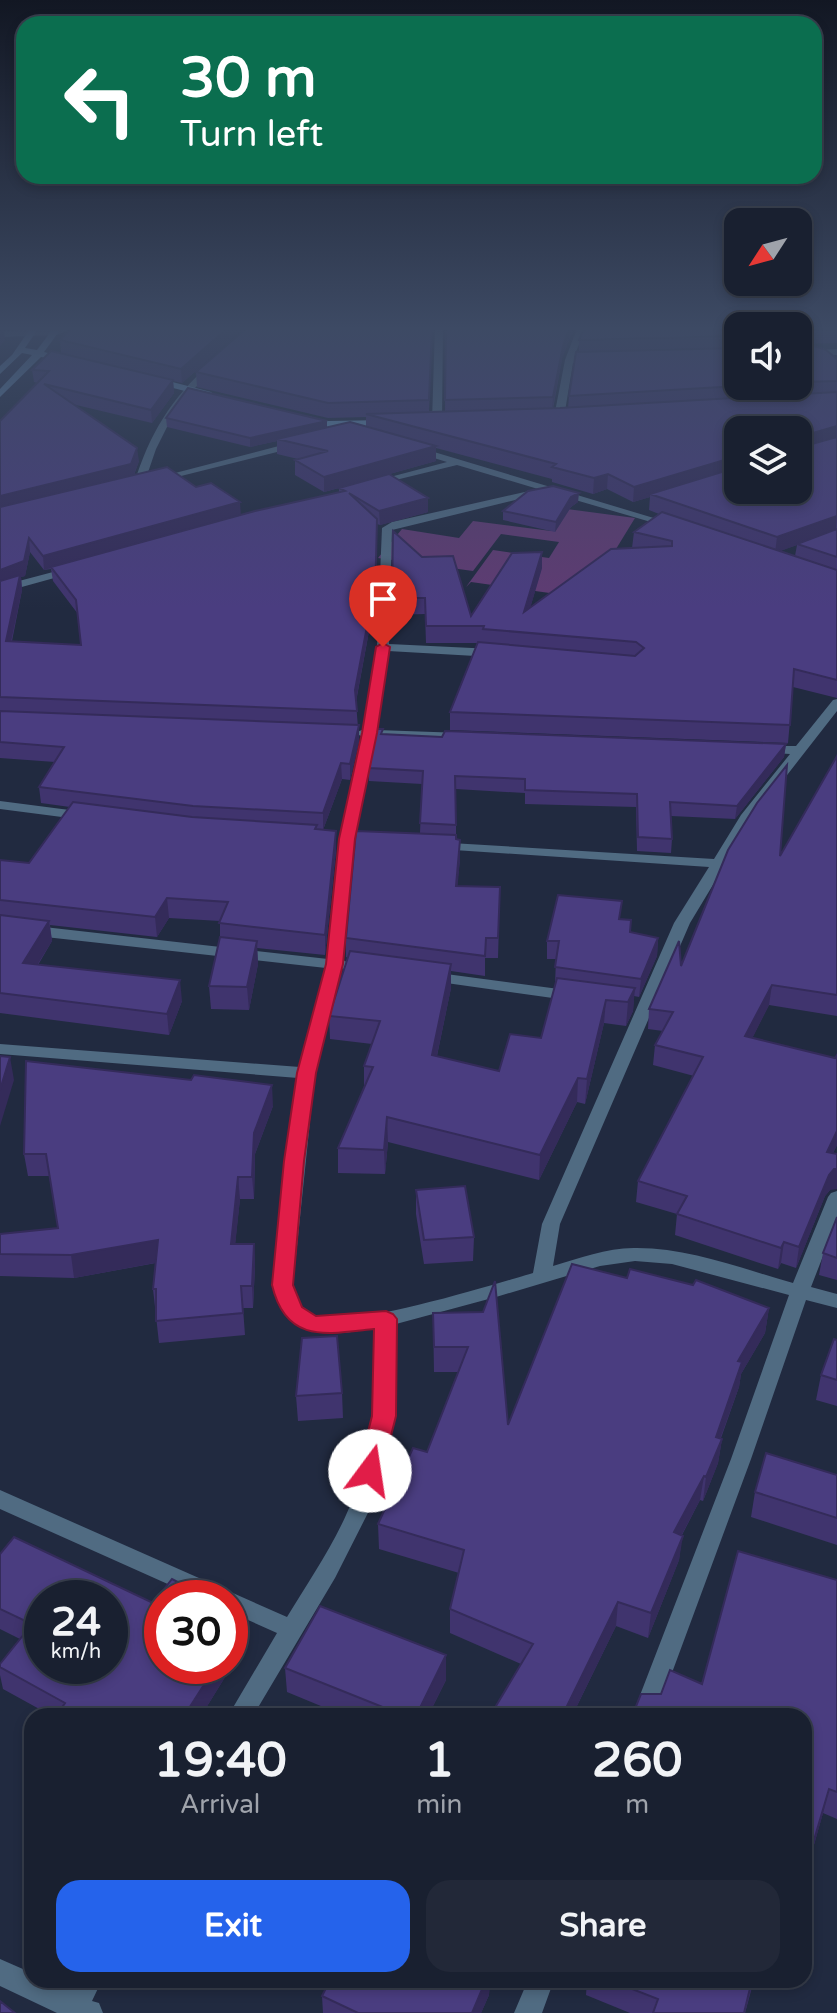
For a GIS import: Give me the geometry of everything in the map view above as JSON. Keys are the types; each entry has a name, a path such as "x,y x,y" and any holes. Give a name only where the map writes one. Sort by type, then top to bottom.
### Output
{"street":[{"path":"139,484 163,420"},
{"path":"312,420 366,435"},
{"path":"421,422 452,421"},
{"path":"328,424 406,422"},
{"path":"321,438 351,431"},
{"path":"124,488 306,442"},
{"path":"397,444 555,488 687,530"},
{"path":"362,488 457,462"},
{"path":"555,488 387,528 383,647 370,733 347,839 335,964 307,1073 285,1254 283,1285 286,1300 294,1313 310,1324 327,1326 386,1319 599,1259 635,1254 672,1257 837,1301"},
{"path":"628,510 642,506"},
{"path":"0,590 90,564"},
{"path":"383,647 500,653"},
{"path":"542,1277 551,1224 637,1004 716,863 746,818 837,703"},
{"path":"339,732 480,738"},
{"path":"754,749 799,750"},
{"path":"0,805 104,818"},
{"path":"424,844 716,863"},
{"path":"0,927 366,968"},
{"path":"412,974 598,999"},
{"path":"0,1049 307,1073"},
{"path":"647,1708 837,1197"},
{"path":"245,1708 293,1630 364,1499 384,1416 386,1319"},
{"path":"0,1499 182,1580"},
{"path":"248,1610 293,1630"},
{"path":"0,1972 24,1984"},
{"path":"32,1988 78,2011 86,1988"},
{"path":"528,2013 538,1988"}],"shaded area":[{"path":"567,509 635,518 586,598 471,582 466,587 493,550 549,558 559,542 501,534 473,571 378,558 402,529 459,538 473,521 551,531"}],"building":[{"path":"96,420 137,448 131,464 0,496 0,421"},
{"path":"174,420 327,421 250,438"},
{"path":"389,420 724,420 724,460 634,487 608,474 594,478 552,467 556,464"},
{"path":"812,420 837,420 837,426 812,433"},
{"path":"350,422 436,446 324,477 295,460 328,451 277,439"},
{"path":"837,437 837,516 777,537 650,494 724,471 724,504 812,504 812,444"},
{"path":"167,467 196,487 211,483 240,502 43,556 29,538 24,561 0,570 0,507"},
{"path":"389,474 428,498 379,511 349,493 377,519 375,600 372,600 355,690 357,711 0,697 0,581 20,575 6,641 81,645 76,600 51,567 255,511 345,491 339,488"},
{"path":"553,486 579,493 571,497 556,522 503,511 528,491"},
{"path":"662,512 837,570 837,680 794,669 790,725 450,712 478,642 635,656 644,648 636,642 483,629 484,626 426,626 425,598 392,598 393,531 422,557 453,556 471,616 512,553 542,552 524,612 611,549 672,546 672,541 634,532"},
{"path":"837,529 837,557 797,544"},
{"path":"0,711 359,725 350,764 341,763 323,813 193,806 39,787 64,747 0,742"},
{"path":"377,729 383,729 381,734 442,737 445,731 786,744 737,806 670,802 672,839 638,837 637,794 525,790 525,779 455,776 456,825 420,823 423,771 369,768"},
{"path":"837,756 837,995 772,985 745,1036 835,1058 837,1055 837,1131 827,1152 837,1154 837,1169 829,1175 799,1247 784,1242 781,1248 677,1214 687,1196 638,1181 703,1057 655,1045 673,1012 649,1009 679,941 681,966 728,850 757,803 787,765 780,856"},
{"path":"73,802 192,817 317,825 315,829 336,831 325,935 219,923 228,902 167,898 155,917 0,900 0,860 29,863"},
{"path":"356,831 456,835 456,839 460,840 456,886 500,887 498,938 486,938 485,956 346,938"},
{"path":"558,895 622,901 619,919 631,920 630,932 658,938 641,979 555,967 559,941 547,941"},
{"path":"0,915 49,921 23,963 180,980 167,1014 0,993"},
{"path":"220,937 257,941 247,987 209,986"},
{"path":"350,951 451,964 432,1055 499,1071 510,1034 541,1038 557,978 635,988 628,1002 606,1000 587,1079 578,1078 540,1155 387,1117 384,1150 338,1148 373,1067 364,1066 380,1021 329,1016"},
{"path":"0,1056 10,1057 0,1090"},
{"path":"26,1061 191,1080 194,1075 272,1085 254,1133 252,1177 238,1177 231,1244 254,1244 252,1286 241,1286 243,1313 156,1321 156,1289 153,1289 158,1240 71,1255 0,1254 0,1234 58,1228 46,1154 24,1154"},
{"path":"465,1186 474,1237 424,1240 416,1190"},
{"path":"837,1217 837,1258 823,1253"},
{"path":"572,1264 627,1278 630,1269 693,1285 696,1280 769,1308 738,1361 742,1362 716,1437 722,1439 706,1477 674,1532 683,1536 651,1613 618,1602 567,1706 571,1708 495,1708 533,1644 450,1609 464,1550 378,1524 413,1448 427,1452 468,1347 434,1347 433,1313 483,1312 495,1281 508,1425"},
{"path":"337,1336 342,1393 296,1396 302,1338"},
{"path":"834,1339 837,1340 837,1380 821,1375"},
{"path":"766,1453 837,1475 837,1518 755,1492"},
{"path":"14,1537 105,1580 24,1580 24,1620 0,1609 0,1554"},
{"path":"738,1551 837,1580 837,1792 829,1789 812,1847 812,1708 635,1708 641,1694 661,1694 670,1670 702,1684"},
{"path":"128,1591 144,1599 144,1684 204,1684 189,1708 62,1708 65,1703 31,1684 128,1684"},
{"path":"320,1606 446,1655 420,1708 385,1708 285,1668"},
{"path":"24,1634 24,1680 0,1667"},
{"path":"326,1988 483,1988 472,2013 358,2013 322,1996"},
{"path":"630,1988 750,1988 744,2013 653,2013 658,1999"},
{"path":"0,2001 15,2013 0,2013"}],"route":[{"path":"370,1471 384,1416 386,1319 327,1326 310,1324 294,1313 286,1300 283,1285 294,1161 307,1073 335,964 347,839 370,733 383,647"}]}
